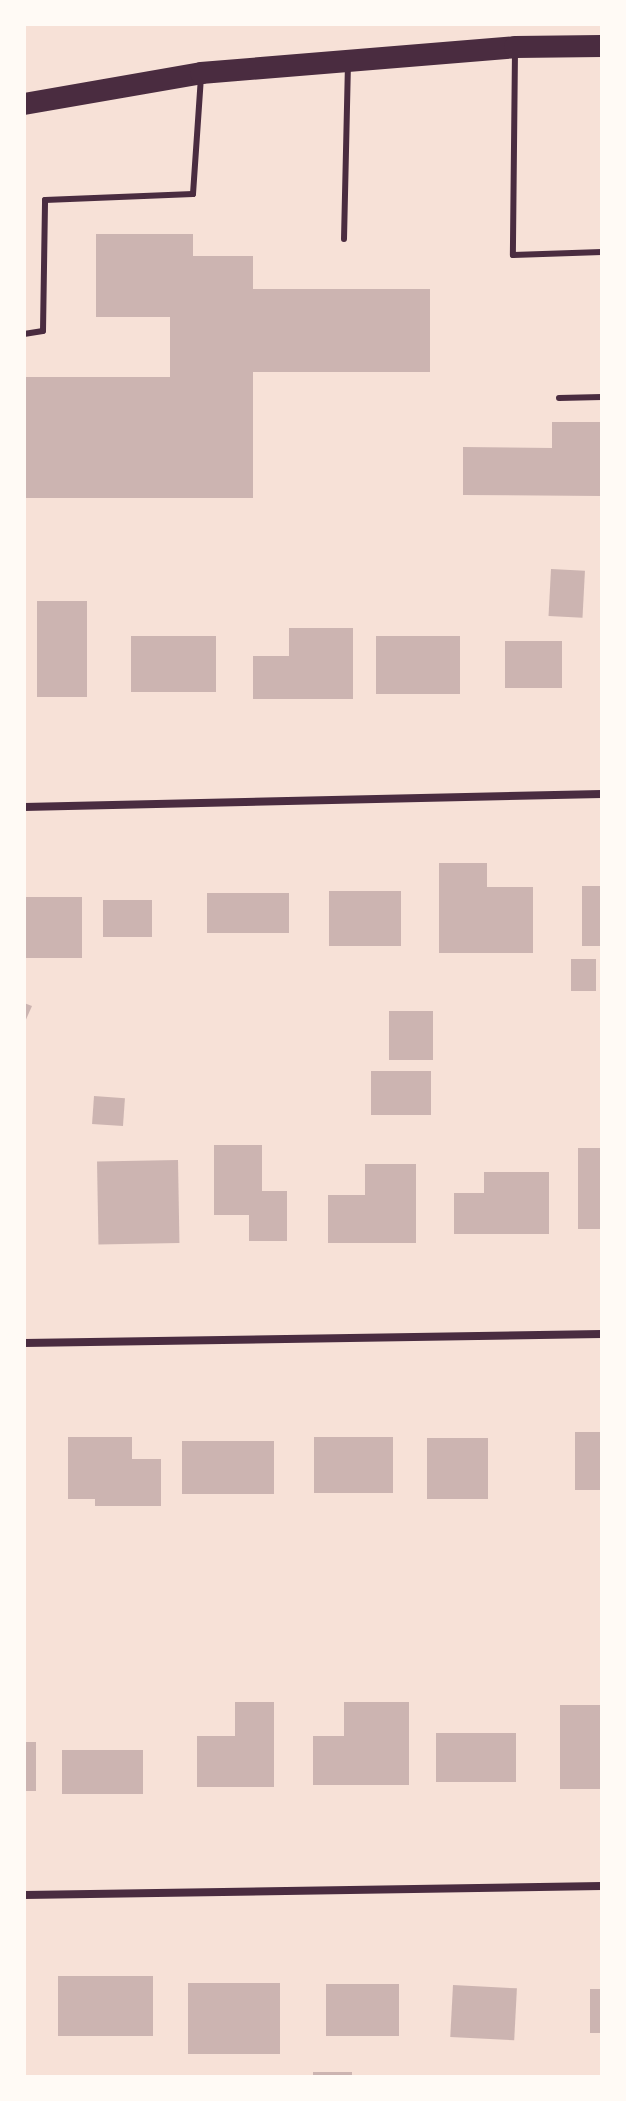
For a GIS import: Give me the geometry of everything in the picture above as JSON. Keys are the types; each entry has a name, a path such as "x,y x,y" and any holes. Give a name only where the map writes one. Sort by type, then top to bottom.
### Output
{"highway":[{"path":"24,104 201,73 515,47 602,46"}],"street":[{"path":"24,807 602,794"},
{"path":"24,1343 602,1334"},
{"path":"24,1895 602,1886"}],"lane":[{"path":"515,47 513,255 602,252"},
{"path":"344,239 348,59"},
{"path":"24,334 43,331 45,200 193,194 201,73"},
{"path":"559,398 602,397"}],"building":[{"path":"96,234 193,234 193,256 253,256 253,289 430,289 430,372 253,372 253,498 24,498 24,377 170,377 170,317 96,317"},
{"path":"552,422 602,422 602,496 463,495 463,447 552,448"},
{"path":"551,569 585,571 582,618 549,616"},
{"path":"37,601 87,601 87,697 37,697"},
{"path":"289,628 353,628 353,699 253,699 253,656 289,656"},
{"path":"131,636 216,636 216,692 131,692"},
{"path":"376,636 460,636 460,694 376,694"},
{"path":"505,641 562,641 562,688 505,688"},
{"path":"439,863 487,863 487,887 533,887 533,953 439,953"},
{"path":"582,886 602,886 602,946 582,946"},
{"path":"329,891 401,891 401,946 329,946"},
{"path":"207,893 289,893 289,933 207,933"},
{"path":"24,897 82,897 82,958 24,958"},
{"path":"103,900 152,900 152,937 103,937"},
{"path":"571,959 596,959 596,991 571,991"},
{"path":"24,1003 32,1006 24,1024"},
{"path":"389,1011 433,1011 433,1060 389,1060"},
{"path":"371,1071 431,1071 431,1115 371,1115"},
{"path":"94,1096 125,1098 123,1126 92,1124"},
{"path":"214,1145 262,1145 262,1191 287,1191 287,1241 249,1241 249,1215 214,1215"},
{"path":"578,1148 602,1148 602,1229 578,1229"},
{"path":"178,1160 179,1243 98,1244 97,1161"},
{"path":"365,1164 416,1164 416,1243 328,1243 328,1195 365,1195"},
{"path":"484,1172 549,1172 549,1234 454,1234 454,1193 484,1193"},
{"path":"575,1432 602,1432 602,1490 575,1490"},
{"path":"68,1437 132,1437 132,1459 161,1459 161,1506 95,1506 95,1499 68,1499"},
{"path":"314,1437 393,1437 393,1493 314,1493"},
{"path":"427,1438 488,1438 488,1499 427,1499"},
{"path":"182,1441 274,1441 274,1494 182,1494"},
{"path":"235,1702 274,1702 274,1787 197,1787 197,1736 235,1736"},
{"path":"344,1702 409,1702 409,1785 313,1785 313,1736 344,1736"},
{"path":"560,1705 602,1705 602,1789 560,1789"},
{"path":"436,1733 516,1733 516,1782 436,1782"},
{"path":"24,1742 36,1742 36,1791 24,1791"},
{"path":"62,1750 143,1750 143,1794 62,1794"},
{"path":"58,1976 153,1976 153,2036 58,2036"},
{"path":"188,1983 280,1983 280,2054 188,2054"},
{"path":"326,1984 399,1984 399,2036 326,2036"},
{"path":"453,1985 517,1988 514,2040 450,2037"},
{"path":"590,1989 602,1989 602,2033 590,2033"},
{"path":"313,2072 352,2072 352,2077 313,2077"}]}
